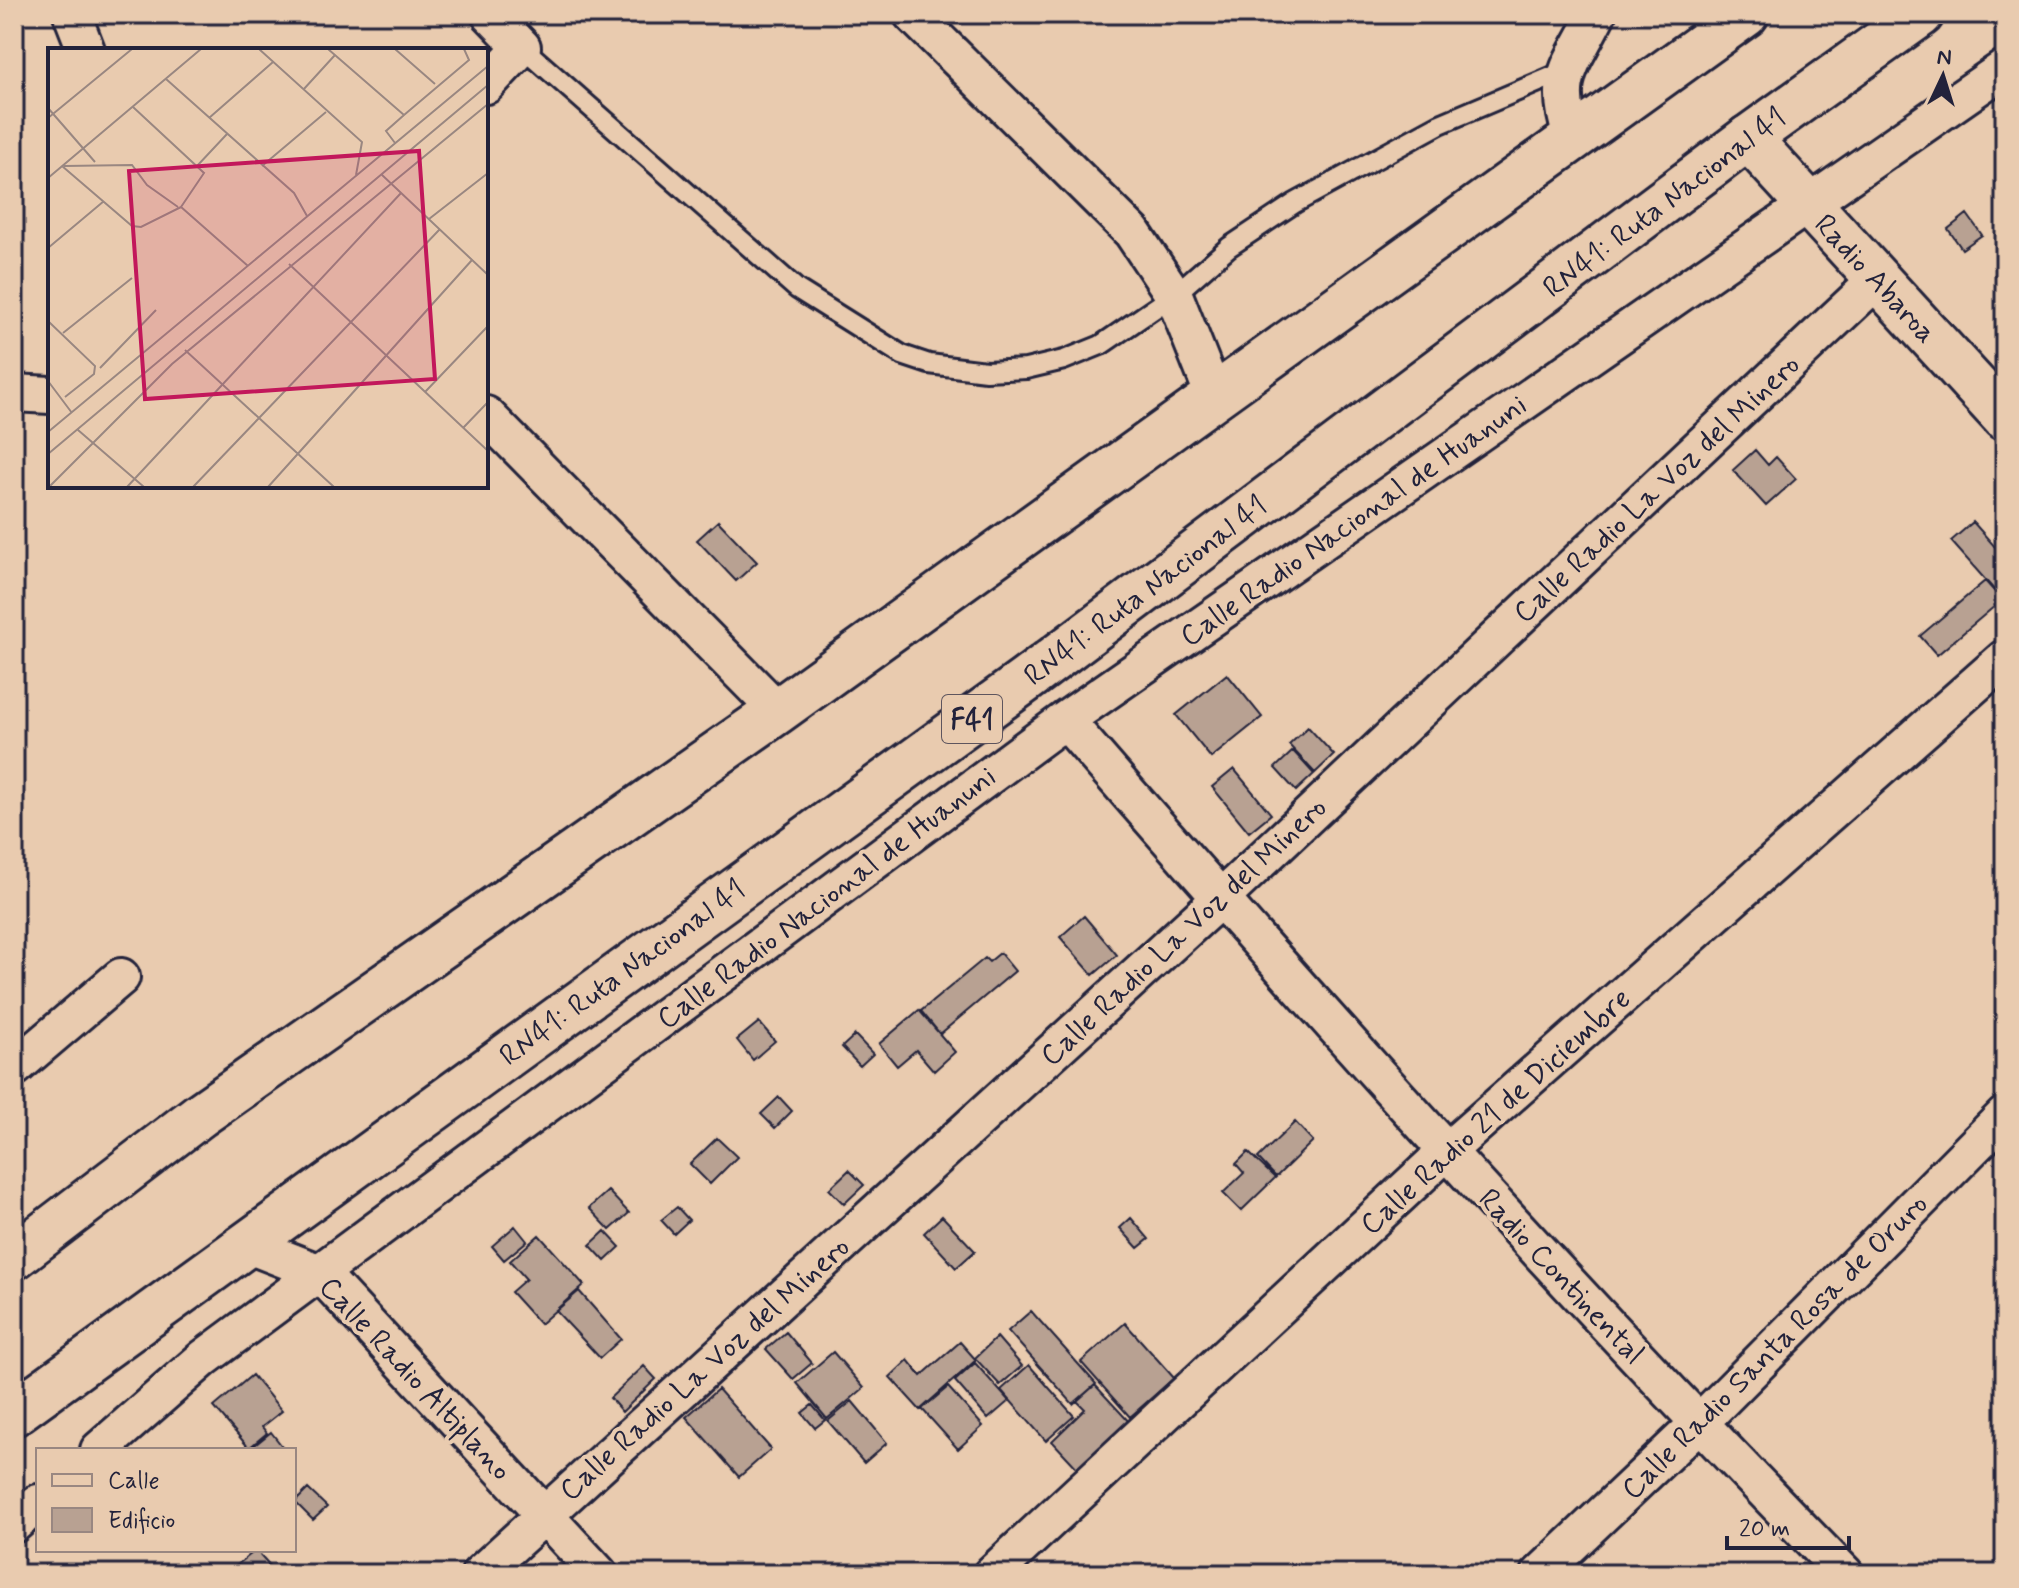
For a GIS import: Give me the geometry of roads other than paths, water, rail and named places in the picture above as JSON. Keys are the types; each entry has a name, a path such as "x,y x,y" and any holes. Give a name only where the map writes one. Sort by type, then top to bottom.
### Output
{"main road":[{"path":"14,1257 200,1115 778,711 1746,14"},
{"name":"RN41: Ruta Nacional 41","path":"14,1413 1026,680 1748,138 1921,14"},
{"name":"Radio Abaroa","path":"1748,138 2005,418"}],"street":[{"path":"72,14 85,48"},
{"path":"488,83 522,47 490,14"},
{"path":"1572,137 1562,105 1565,71 1597,14"},
{"path":"929,19 1132,232 1174,295 1214,396"},
{"name":"Calle Radio Nacional de Huanuni","path":"101,1448 204,1358 1065,720 2005,68"},
{"name":"Calle Radio La Voz del Minero","path":"480,1574 1220,899 1878,279"},
{"path":"14,393 48,395"},
{"path":"488,417 778,711"},
{"name":"Calle Radio 21 de Diciembre","path":"992,1574 1447,1151 2005,658"},
{"name":"Radio Continental","path":"1065,720 1220,899 1447,1151 1698,1424 1845,1574"},
{"path":"14,1068 121,977"},
{"name":"Calle Radio Santa Rosa de Oruro","path":"1540,1574 1698,1424 2005,1115"},
{"name":"Calle Radio Altiplano","path":"246,1244 320,1273 599,1574"},
{"path":"14,1524 36,1505"}],"lane":[{"path":"522,47 797,289 902,355 958,369 1026,369 1064,360 1101,345 1174,295 1229,247 1352,170 1440,124 1565,71"}]}
